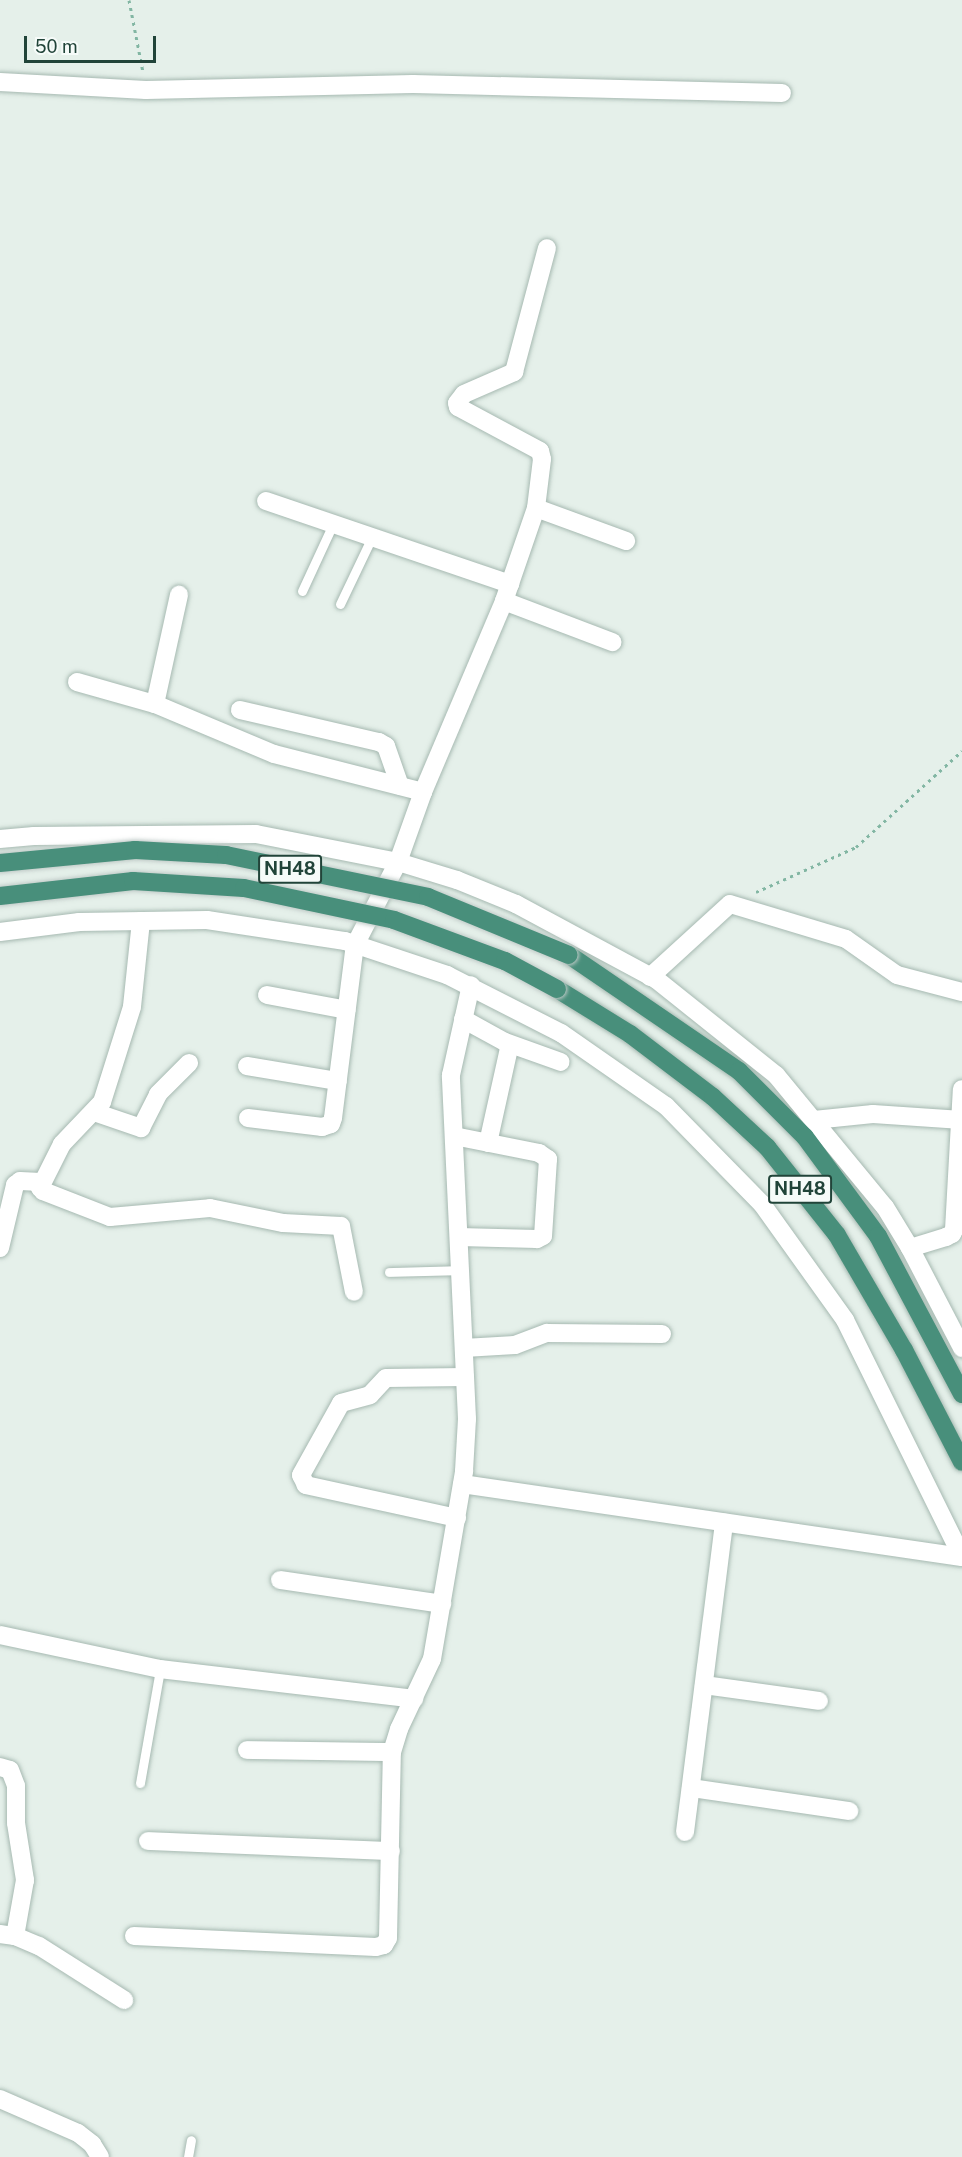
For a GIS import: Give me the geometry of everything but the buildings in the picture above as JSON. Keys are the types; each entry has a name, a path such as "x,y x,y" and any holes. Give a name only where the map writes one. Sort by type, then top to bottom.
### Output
{"highway":[{"name":"NH48","path":"0,863 135,850 226,855 428,897 569,955 739,1071 805,1137 878,1236 962,1394"},
{"name":"NH48","path":"0,896 133,881 244,888 394,920 505,961 557,989 630,1034 695,1083 767,1147 837,1235 904,1350 962,1462"}],"street":[{"path":"0,82 146,90 413,84 782,93"},
{"path":"248,1118 327,1126 333,1118 347,1010 361,947 405,864 423,792 504,601 537,508 542,459 540,451 458,407 457,403 464,394 514,372 547,248"},
{"path":"266,501 510,584"},
{"path":"537,508 626,541"},
{"path":"155,704 179,595"},
{"path":"504,601 612,642"},
{"path":"77,682 155,704 274,754 423,792"},
{"path":"240,710 379,742 386,746 400,786"},
{"path":"0,839 34,836 256,834 405,864 458,880 516,904 650,977 776,1075 885,1207 910,1248 962,1348"},
{"path":"650,977 730,904 846,939 897,975 962,992"},
{"path":"0,932 79,922 207,920 361,947 420,964 471,985 561,1033 666,1106 762,1204 845,1320 962,1557"},
{"path":"141,921 130,1016 102,1102 62,1144 40,1188 110,1217 210,1208 283,1223 341,1226 344,1229 354,1292"},
{"path":"134,1936 376,1947 384,1945 388,1938 392,1752 399,1729 432,1659 462,1484 467,1419 451,1075 471,985"},
{"path":"267,995 347,1010"},
{"path":"463,1019 510,1044 561,1062"},
{"path":"488,1143 510,1044"},
{"path":"94,1112 141,1128 158,1094 189,1063"},
{"path":"247,1066 338,1081"},
{"path":"910,1248 952,1234 962,1089"},
{"path":"814,1120 873,1114 961,1120"},
{"path":"454,1136 539,1153 548,1159 543,1236 537,1239 459,1237"},
{"path":"0,1248 15,1185 20,1181 41,1182"},
{"path":"464,1348 515,1345 547,1333 662,1334"},
{"path":"457,1518 306,1485 301,1475 342,1403 370,1395 386,1378 465,1377"},
{"path":"462,1484 962,1557"},
{"path":"685,1832 724,1522"},
{"path":"280,1580 442,1604"},
{"path":"0,1635 160,1670 414,1699"},
{"path":"704,1685 819,1701"},
{"path":"247,1750 392,1752"},
{"path":"0,1767 10,1770 16,1786 16,1823 25,1880 8,1935 39,1946 124,2000"},
{"path":"691,1788 849,1810"},
{"path":"148,1841 391,1851"},
{"path":"0,2099 78,2133 92,2144 100,2157"}],"lane":[{"path":"302,591 333,524"},
{"path":"340,604 372,537"},
{"path":"389,1272 460,1270"},
{"path":"140,1783 160,1670"},
{"path":"188,2157 191,2139"}],"path":[{"path":"129,0 146,90"},
{"path":"730,904 856,847 962,752"}]}
